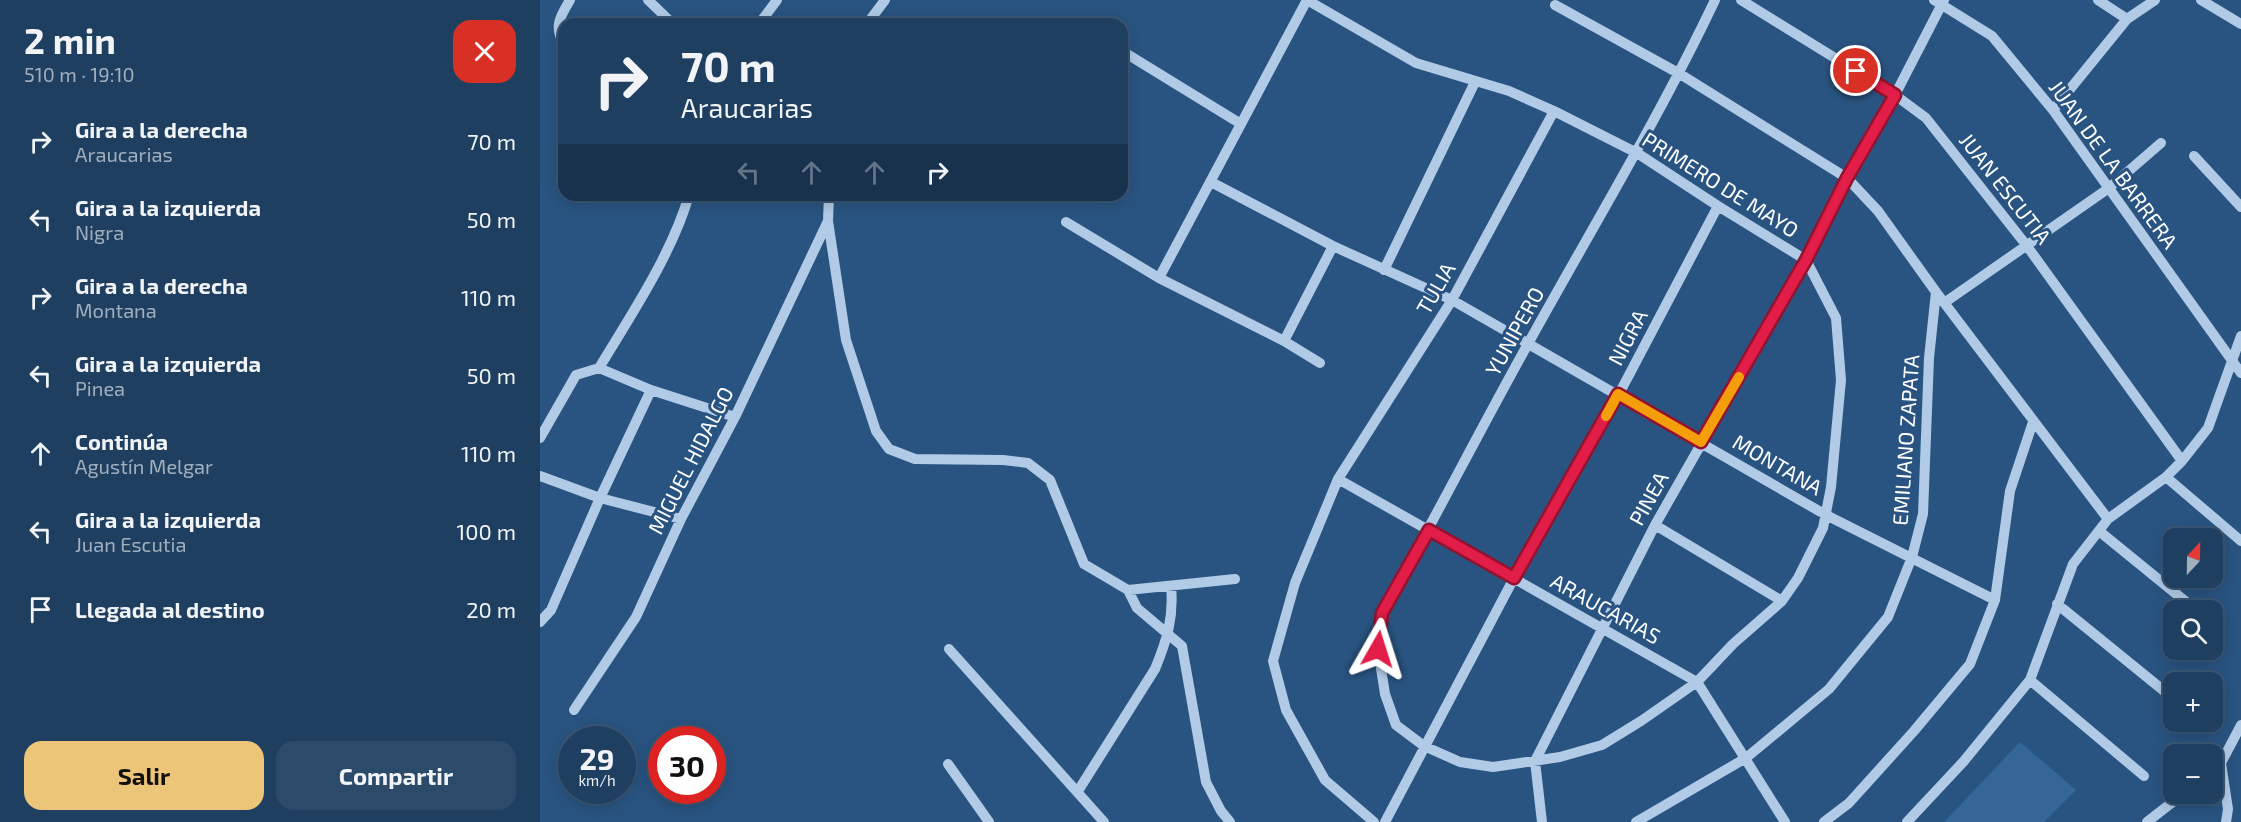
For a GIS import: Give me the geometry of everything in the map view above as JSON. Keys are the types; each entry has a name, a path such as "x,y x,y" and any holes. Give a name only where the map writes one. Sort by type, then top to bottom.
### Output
{"street":[{"path":"560,18 570,0"},
{"path":"648,0 667,18"},
{"path":"872,18 885,0"},
{"path":"1159,278 1307,0"},
{"name":"PRIMERO DE MAYO","path":"1307,0 1416,63 1509,91 1637,153 1806,260 1836,318 1841,380 1831,487 1826,515 1823,528 1798,578 1782,601 1733,644 1697,682 1641,721 1602,744 1560,757 1493,767 1460,762 1424,746"},
{"name":"YUNIPERO","path":"1424,746 1396,725 1384,694 1378,649 1382,613 1529,342 1680,74 1715,0"},
{"name":"JUAN ESCUTIA","path":"1741,0 1895,95 1926,118 2027,246 2182,461"},
{"path":"2098,0 2127,19"},
{"path":"2052,110 2127,19 2155,0"},
{"path":"2201,0 2241,24"},
{"path":"764,18 778,1"},
{"name":"PINEA","path":"1535,761 1655,525 1806,260 1847,178 1895,95 1940,2"},
{"name":"JUAN DE LA BARRERA","path":"1940,2 1992,36 2052,110 2232,357 2241,373"},
{"path":"1555,5 1680,74 1847,178 1878,211 1944,303 2108,519"},
{"path":"1128,55 1241,124"},
{"path":"1384,270 1474,82"},
{"name":"TULIA","path":"1338,479 1452,300 1554,111"},
{"path":"1944,303 2109,188 2161,143"},
{"path":"2194,156 2241,207"},
{"name":"MONTANA","path":"1211,182 1333,246 1452,300 1529,342 1826,515 1995,600"},
{"path":"599,368 654,276 688,201"},
{"path":"829,201 828,221 846,340 876,430 890,449 915,459 1003,460 1028,463 1050,480 1084,564 1128,590 1137,608 1182,646 1206,782 1221,811 1230,822"},
{"name":"NIGRA","path":"1385,822 1514,578 1618,394 1718,206"},
{"name":"MIGUEL HIDALGO","path":"574,710 636,616 681,519 735,417 828,221"},
{"path":"1066,222 1159,278 1284,341 1320,363"},
{"path":"1284,341 1333,246"},
{"name":"EMILIANO ZAPATA","path":"1636,822 1746,758 1829,689 1888,617 1912,557 1923,514 1929,358 1936,292"},
{"path":"1907,822 1964,761 2030,680 2073,564 2108,519 2166,477 2208,428 2241,336"},
{"path":"540,438 576,375 599,368 651,390 735,417"},
{"path":"540,622 551,610 651,390"},
{"path":"1824,822 1856,795 1970,664 1995,600 2010,491 2033,422"},
{"path":"540,476 600,498 681,519"},
{"path":"2166,477 2241,541"},
{"path":"1338,479 1294,583 1273,661 1286,710 1325,780 1374,822"},
{"name":"ARAUCARIAS","path":"1338,479 1697,682"},
{"path":"1655,525 1782,601"},
{"path":"2099,531 2184,600"},
{"path":"1128,590 1235,579"},
{"path":"1078,791 1155,669 1172,614 1171,586"},
{"path":"2057,604 2163,690"},
{"path":"949,649 1104,822"},
{"path":"2030,680 2144,776"},
{"path":"1697,682 1785,822"},
{"path":"2223,756 2241,725"},
{"path":"1535,761 1542,822"},
{"path":"948,764 989,822"},
{"path":"2223,788 2229,809 2226,822"},
{"path":"2147,822 2170,804"}],"shaded area":[{"path":"2020,742 2076,790 2044,822 1944,822"}],"slow traffic":[{"path":"1606,416 1618,394 1701,442 1739,377"}],"route":[{"path":"1378,649 1382,613 1429,530 1514,578 1618,394 1701,442 1806,260 1847,178 1895,95 1856,71"}]}
